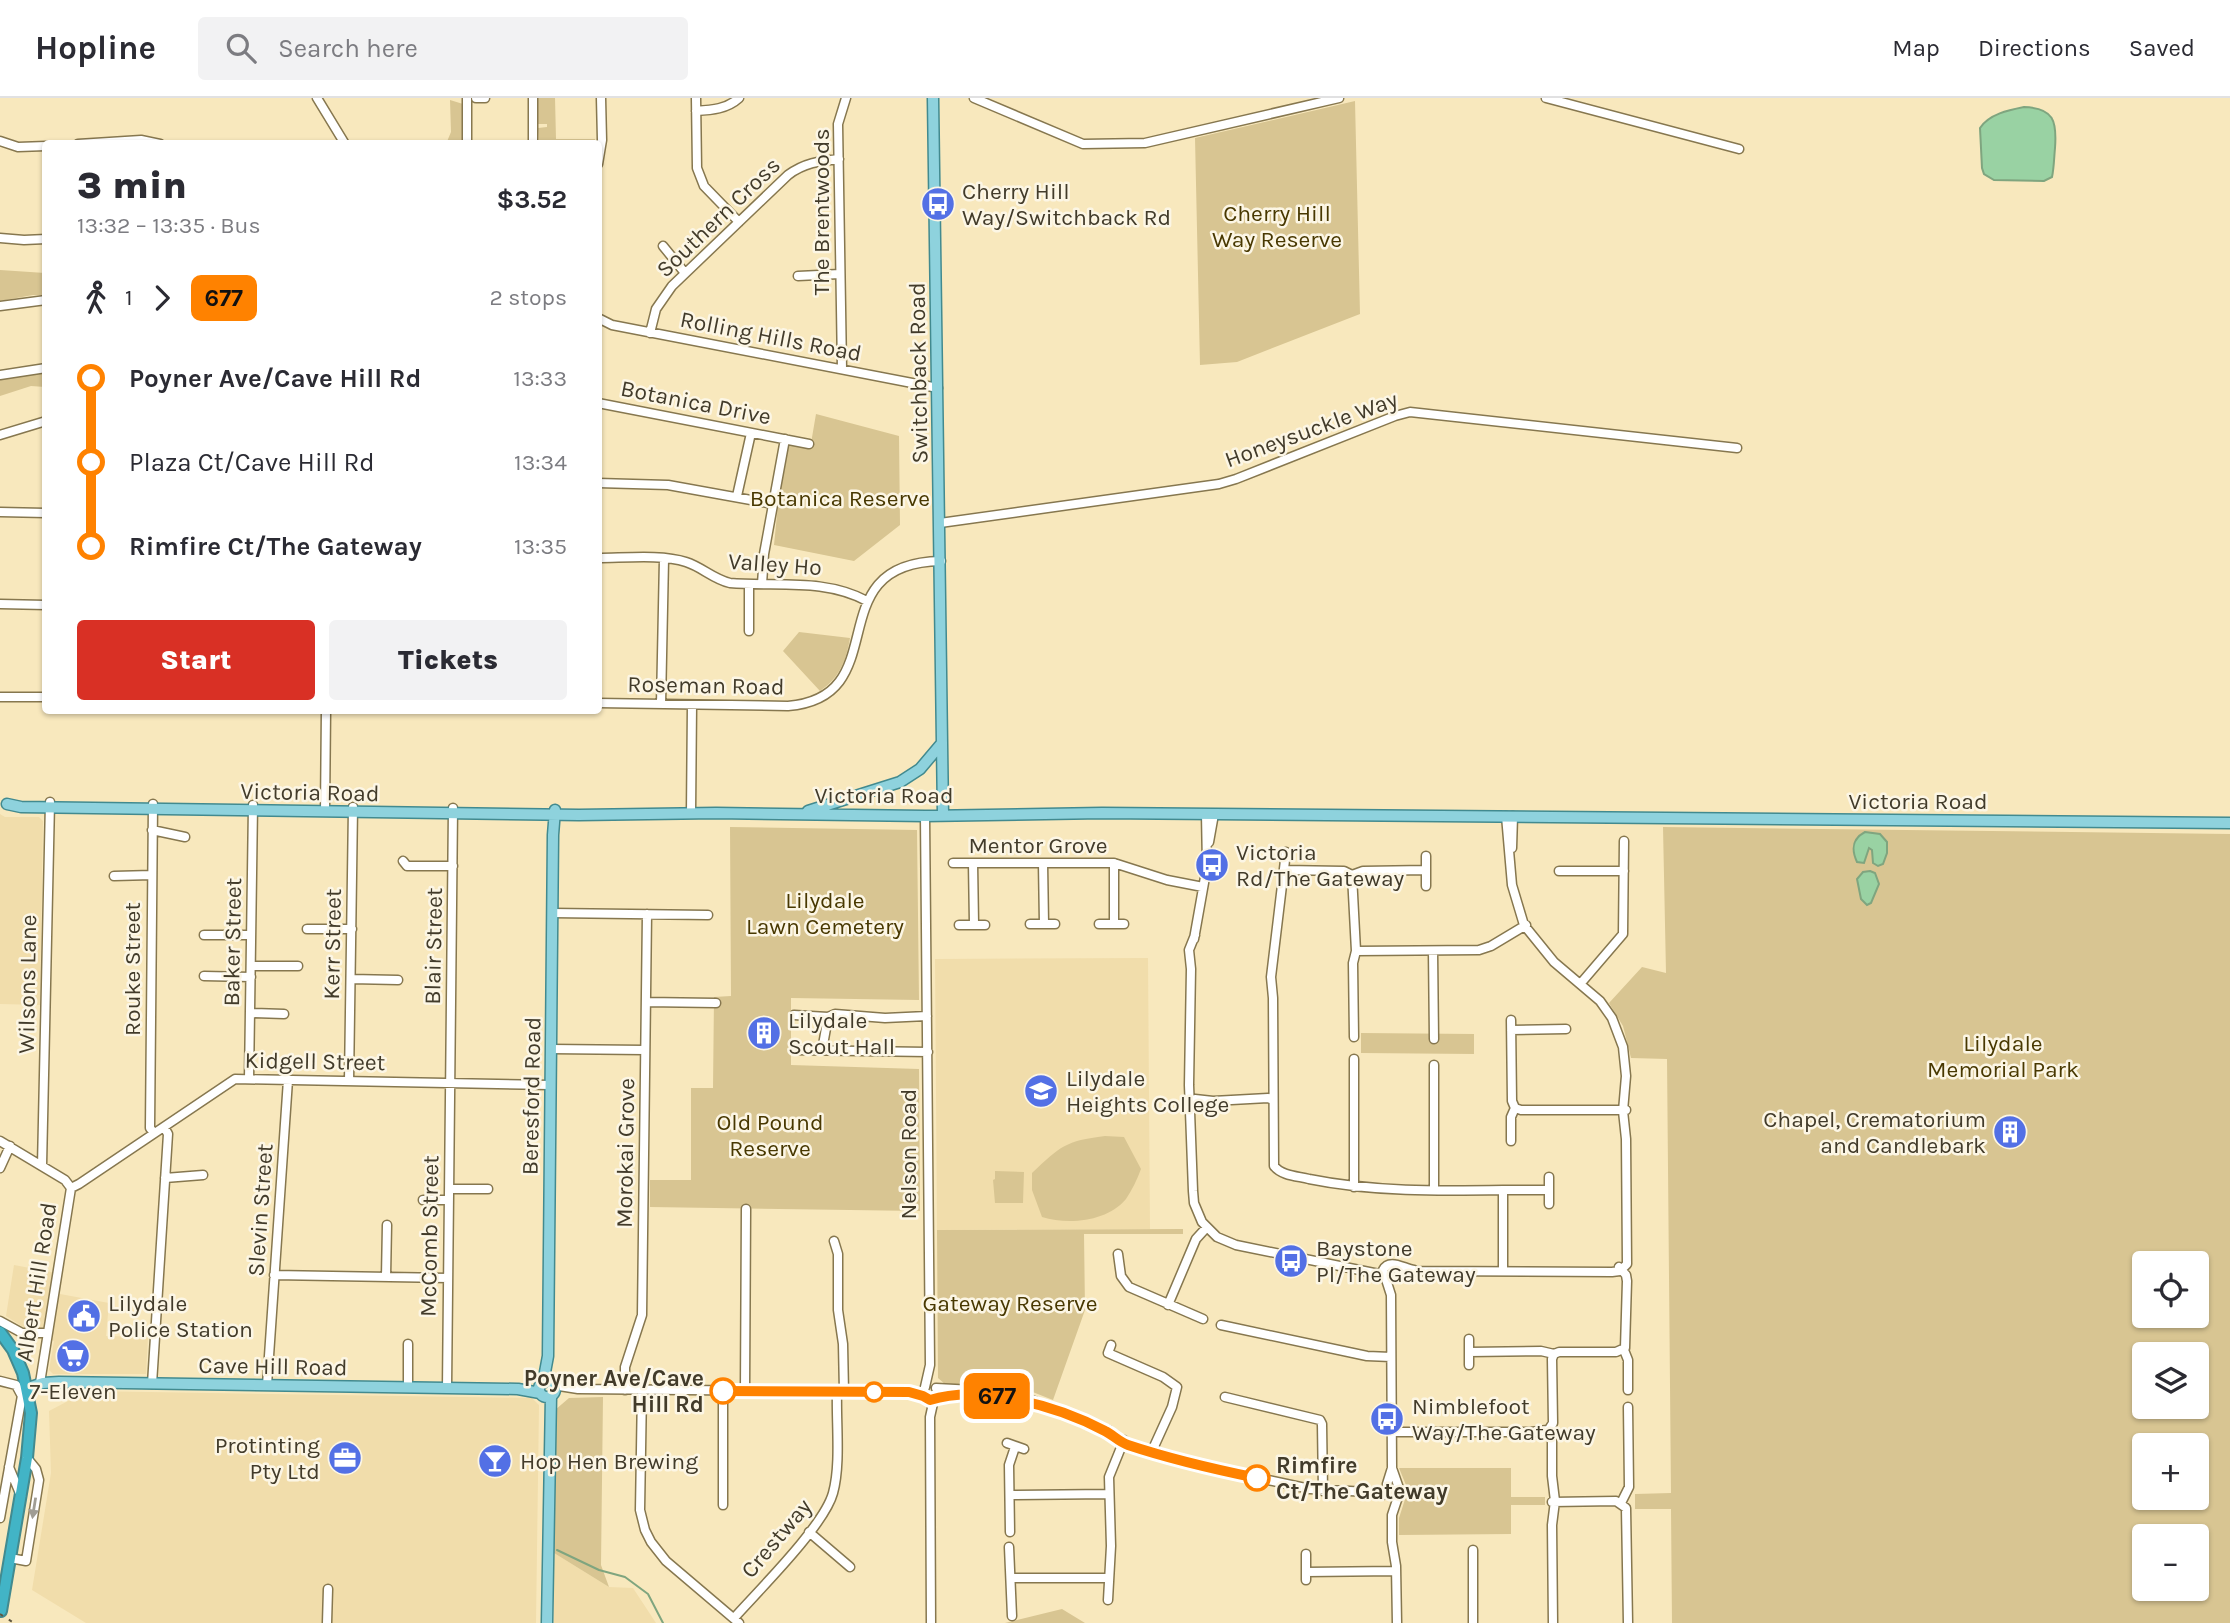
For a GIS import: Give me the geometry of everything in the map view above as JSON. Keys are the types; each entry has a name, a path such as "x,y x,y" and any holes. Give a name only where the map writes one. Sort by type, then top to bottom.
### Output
{"highway":[{"path":"0,1332 13,1350 23,1373 24,1397 31,1417 27,1458 1,1611"}],"main road":[{"name":"Switchback Road","path":"933,98 943,815"},
{"path":"797,814 900,782 920,770 942,743"},
{"name":"Victoria Road","path":"4,804 925,816 1017,813 1210,817 1607,817 2230,823"},
{"name":"Beresford Road","path":"542,1623 548,1356 553,812"},
{"name":"Cave Hill Road","path":"24,1397 40,1383 547,1389"},
{"name":"Beresford Road","path":"547,1389 547,1623"}],"street":[{"path":"317,98 343,140"},
{"path":"467,98 467,140"},
{"path":"476,98 485,98"},
{"path":"533,98 533,140"},
{"path":"601,98 602,140"},
{"path":"696,98 697,168 705,187 739,222"},
{"path":"696,111 718,109 734,103 739,98"},
{"name":"The Brentwoods","path":"842,369 838,124 846,98"},
{"path":"974,98 1083,144 1144,143 1339,98"},
{"path":"1546,98 1739,149"},
{"path":"0,141 18,147 42,146"},
{"name":"Southern Cross","path":"650,333 660,300 739,222 800,166 839,159"},
{"path":"0,238 42,239"},
{"path":"663,246 685,273"},
{"path":"798,276 840,274"},
{"path":"0,306 42,301"},
{"name":"Rolling Hills Road","path":"602,320 612,325 650,333 938,388"},
{"path":"0,375 42,369"},
{"name":"Botanica Drive","path":"602,404 809,444"},
{"name":"Honeysuckle Way","path":"940,523 1219,484 1410,412 1737,448"},
{"path":"0,435 42,422"},
{"path":"737,496 751,433"},
{"name":"Botanica Drive","path":"765,584 768,538 785,439"},
{"path":"602,483 668,485 773,504"},
{"path":"0,512 42,513"},
{"name":"Valley Ho","path":"602,558 664,559 692,564 718,580 730,583 829,587 867,601"},
{"path":"662,704 664,559"},
{"name":"Roseman Road","path":"602,703 788,706 810,702 826,695 842,680 850,666 867,601 876,587 897,570 920,562 941,561"},
{"path":"749,584 749,632"},
{"path":"0,604 42,605"},
{"path":"0,697 42,697"},
{"path":"691,813 692,705"},
{"path":"325,809 326,714"},
{"name":"Wilsons Lane","path":"42,1166 50,805"},
{"name":"Rouke Street","path":"153,806 150,1128 154,1133"},
{"name":"Baker Street","path":"249,1079 253,808"},
{"name":"Kerr Street","path":"349,1081 353,809"},
{"name":"Blair Street","path":"450,1084 453,811"},
{"name":"Nelson Road","path":"925,816 931,1623"},
{"path":"1210,817 1191,969 1190,1078 1194,1101 1190,1121 1193,1196 1199,1216 1207,1227 1217,1237 1236,1245 1355,1271 1384,1273 1392,1279 1398,1273 1416,1271 1621,1269"},
{"path":"1509,819 1511,877 1526,926 1554,962 1600,1001 1616,1026 1624,1056 1628,1096 1624,1109 1628,1124 1626,1255 1621,1269 1626,1286 1624,1350 1628,1360 1628,1390"},
{"path":"152,830 185,837"},
{"path":"1581,983 1623,934 1624,841"},
{"path":"1286,852 1271,977 1271,1100 1277,1170 1354,1187 1549,1190"},
{"path":"1426,856 1426,886"},
{"path":"403,861 407,866 453,866"},
{"name":"Mentor Grove","path":"953,863 1114,863 1167,880 1203,887"},
{"path":"973,863 974,925"},
{"path":"1043,863 1044,924"},
{"path":"1114,863 1114,924"},
{"path":"1559,871 1571,867 1624,871"},
{"path":"1284,870 1344,871 1352,876"},
{"path":"1352,876 1363,870 1426,870"},
{"path":"114,876 152,875"},
{"path":"1352,876 1356,951 1349,1015 1354,1037"},
{"path":"552,913 708,915"},
{"name":"Morokai Grove","path":"625,1390 625,1367 642,1315 647,914"},
{"path":"1099,924 1124,923"},
{"path":"1030,924 1055,924"},
{"path":"959,925 985,925"},
{"path":"1356,951 1479,950 1526,926"},
{"path":"307,929 352,929"},
{"path":"204,935 251,935"},
{"path":"1433,950 1438,1018 1434,1039"},
{"path":"251,965 298,965"},
{"path":"204,976 251,976"},
{"path":"351,979 398,980"},
{"path":"646,1003 716,1003"},
{"path":"250,1013 284,1014"},
{"path":"794,1015 828,1017 835,1014 885,1018 927,1016"},
{"path":"824,1049 828,1017"},
{"path":"1511,1020 1512,1101 1515,1108 1511,1117 1511,1141"},
{"path":"1511,1030 1560,1026"},
{"path":"551,1049 645,1050"},
{"path":"794,1050 928,1052"},
{"path":"1354,1059 1349,1079 1354,1187"},
{"path":"1434,1065 1438,1088 1434,1189"},
{"name":"Kidgell Street","path":"71,1188 164,1127 229,1080 550,1085"},
{"name":"Slevin Street","path":"267,1385 288,1080"},
{"name":"McComb Street","path":"447,1388 450,1084"},
{"path":"1194,1101 1271,1100"},
{"path":"1515,1108 1624,1109"},
{"path":"152,1384 168,1134 164,1127"},
{"name":"Albert Hill Road","path":"0,1140 65,1180 71,1188 40,1383"},
{"path":"0,1168 9,1146"},
{"path":"165,1178 203,1175"},
{"path":"1549,1177 1549,1204"},
{"path":"449,1189 488,1189"},
{"path":"1503,1190 1503,1271"},
{"path":"423,1200 449,1200"},
{"path":"745,1391 746,1209"},
{"path":"386,1277 387,1225"},
{"path":"1168,1304 1196,1239 1207,1227"},
{"name":"Crestway","path":"736,1621 830,1504 835,1485 844,1344 838,1310 838,1254 834,1241"},
{"path":"1118,1254 1116,1266 1129,1287 1203,1319"},
{"path":"1384,1273 1391,1263 1398,1273"},
{"path":"1384,1273 1391,1294 1392,1468 1388,1493 1396,1572 1397,1623"},
{"path":"1391,1294 1398,1273"},
{"path":"274,1275 448,1278"},
{"path":"0,1321 22,1333 48,1334"},
{"path":"1222,1325 1243,1325 1367,1356 1391,1357"},
{"path":"1469,1339 1469,1365"},
{"path":"408,1344 408,1387"},
{"path":"1469,1352 1541,1351 1554,1354 1624,1350"},
{"path":"1108,1353 1176,1385 1174,1400 1153,1449"},
{"path":"1553,1623 1550,1513 1554,1501 1550,1490 1552,1444 1547,1432 1552,1416 1554,1354"},
{"path":"0,1381 17,1386 24,1397 0,1518"},
{"name":"Cave Hill Road","path":"547,1389 930,1393 999,1391 1018,1394 1124,1441 1153,1449 1168,1458 1323,1491 1388,1493 1391,1483 1398,1486 1392,1468"},
{"path":"642,1390 640,1510 645,1530 658,1553 666,1561 736,1621"},
{"path":"723,1391 723,1505"},
{"path":"1230,1396 1320,1420 1323,1491"},
{"path":"1621,1503 1629,1488 1628,1407"},
{"path":"1392,1432 1547,1432"},
{"path":"1108,1600 1107,1578 1111,1546 1110,1473 1124,1441"},
{"path":"1010,1532 1009,1465 1016,1446"},
{"path":"26,1557 39,1479 36,1469 27,1458"},
{"path":"9,1466 21,1496"},
{"path":"1011,1495 1109,1494"},
{"path":"1554,1501 1621,1503"},
{"path":"1621,1503 1628,1514 1628,1623"},
{"path":"809,1532 850,1567"},
{"path":"12,1544 26,1557"},
{"path":"1009,1547 1012,1616"},
{"path":"1473,1623 1478,1565 1474,1550"},
{"path":"1306,1554 1306,1576 1396,1572"},
{"path":"10,1558 26,1557"},
{"path":"1011,1578 1107,1578"},
{"path":"327,1623 328,1589"}],"shaded area":[{"path":"2024,107 2048,113 2054,123 2052,177 2044,181 1994,180 1984,174 1982,168 1980,128 1994,116"},
{"path":"0,814 5,817 39,817 43,821 40,1005 0,1004"},
{"path":"1865,832 1880,834 1887,842 1883,864 1878,866 1873,863 1872,850 1869,848 1864,863 1857,862 1854,845 1857,838"},
{"path":"1863,872 1875,873 1879,884 1871,903 1867,905 1861,899 1857,879"},
{"name":"Lilydale Heights College","path":"1148,958 1150,1229 937,1230 935,959"},
{"path":"14,1265 62,1274 60,1294 109,1303 106,1336 148,1337 146,1374 53,1374 49,1370 54,1341 6,1316"},
{"path":"87,1391 532,1398 539,1405 536,1623 86,1623 32,1590 51,1473 49,1411"},
{"path":"554,1553 609,1587 633,1588 656,1623 554,1623"}],"green space":[{"path":"537,98 555,98 556,139 595,140 539,140 538,128 547,127 547,124 538,124"},
{"path":"450,100 463,104 463,140 448,140 451,132"},
{"name":"Cherry Hill Way Reserve","path":"1355,101 1360,314 1237,362 1200,365 1195,138"},
{"path":"0,270 42,273 42,295 0,301"},
{"path":"42,371 42,387 31,386 0,396 0,378"},
{"name":"Botanica Reserve","path":"816,414 899,436 900,525 854,561 774,545 784,444 810,449"},
{"path":"799,632 850,638 841,668 833,680 820,691 783,651"},
{"path":"730,827 917,830 919,1000 791,998 791,1065 919,1069 920,1211 650,1207 650,1180 691,1180 691,1088 713,1088 714,997 731,996"},
{"name":"Lilydale Memorial Park","path":"1663,827 2230,834 2230,1623 1672,1623 1671,1509 1635,1509 1635,1494 1671,1493 1667,1059 1631,1058 1623,1026 1609,1003 1642,967 1666,973"},
{"path":"1361,1033 1474,1034 1474,1054 1361,1053"},
{"path":"1105,1136 1124,1137 1141,1169 1126,1199 1109,1213 1087,1220 1063,1221 1042,1217 1032,1190 1032,1173 1064,1146"},
{"path":"995,1171 1024,1172 1023,1203 995,1203"},
{"name":"Gateway Reserve","path":"1183,1229 1183,1234 1084,1234 1085,1310 1053,1400 1010,1385 946,1385 938,1378 937,1230"},
{"path":"603,1397 601,1565 609,1587 554,1553 555,1410 569,1398"},
{"path":"1399,1468 1511,1468 1511,1497 1545,1497 1545,1505 1511,1505 1511,1534 1399,1535 1399,1518 1408,1490"},
{"path":"1062,1609 1085,1623 1005,1623"}],"waterway":[{"path":"557,1550 599,1570 625,1577 648,1594 663,1623"}],"railway":[{"path":"0,1614 14,1623"}],"bus line":[{"name":"677","path":"723,1391 909,1392 930,1400 946,1396 1000,1396 1014,1401 1040,1404 1103,1430 1130,1446 1173,1460 1257,1478"}],"place":[{"name":"Cherry Hill Way/Switchback Rd","path":"938,204"},
{"name":"Victoria Rd/The Gateway","path":"1212,865"},
{"name":"Lilydale Scout Hall","path":"764,1033"},
{"name":"Lilydale Heights College","path":"1041,1091"},
{"name":"Chapel, Crematorium and Candlebark","path":"2010,1132"},
{"name":"Baystone Pl/The Gateway","path":"1291,1261"},
{"name":"Lilydale Police Station","path":"84,1316"},
{"name":"7-Eleven","path":"73,1356"},
{"name":"Poyner Ave/Cave Hill Rd","path":"723,1391"},
{"name":"Nimblefoot Way/The Gateway","path":"1387,1419"},
{"name":"Protinting Pty Ltd","path":"345,1458"},
{"name":"Hop Hen Brewing","path":"495,1461"},
{"name":"Rimfire Ct/The Gateway","path":"1257,1478"}],"park label":[{"name":"Lilydale Lawn Cemetery","path":"825,913"},
{"name":"Old Pound Reserve","path":"770,1135"}]}
